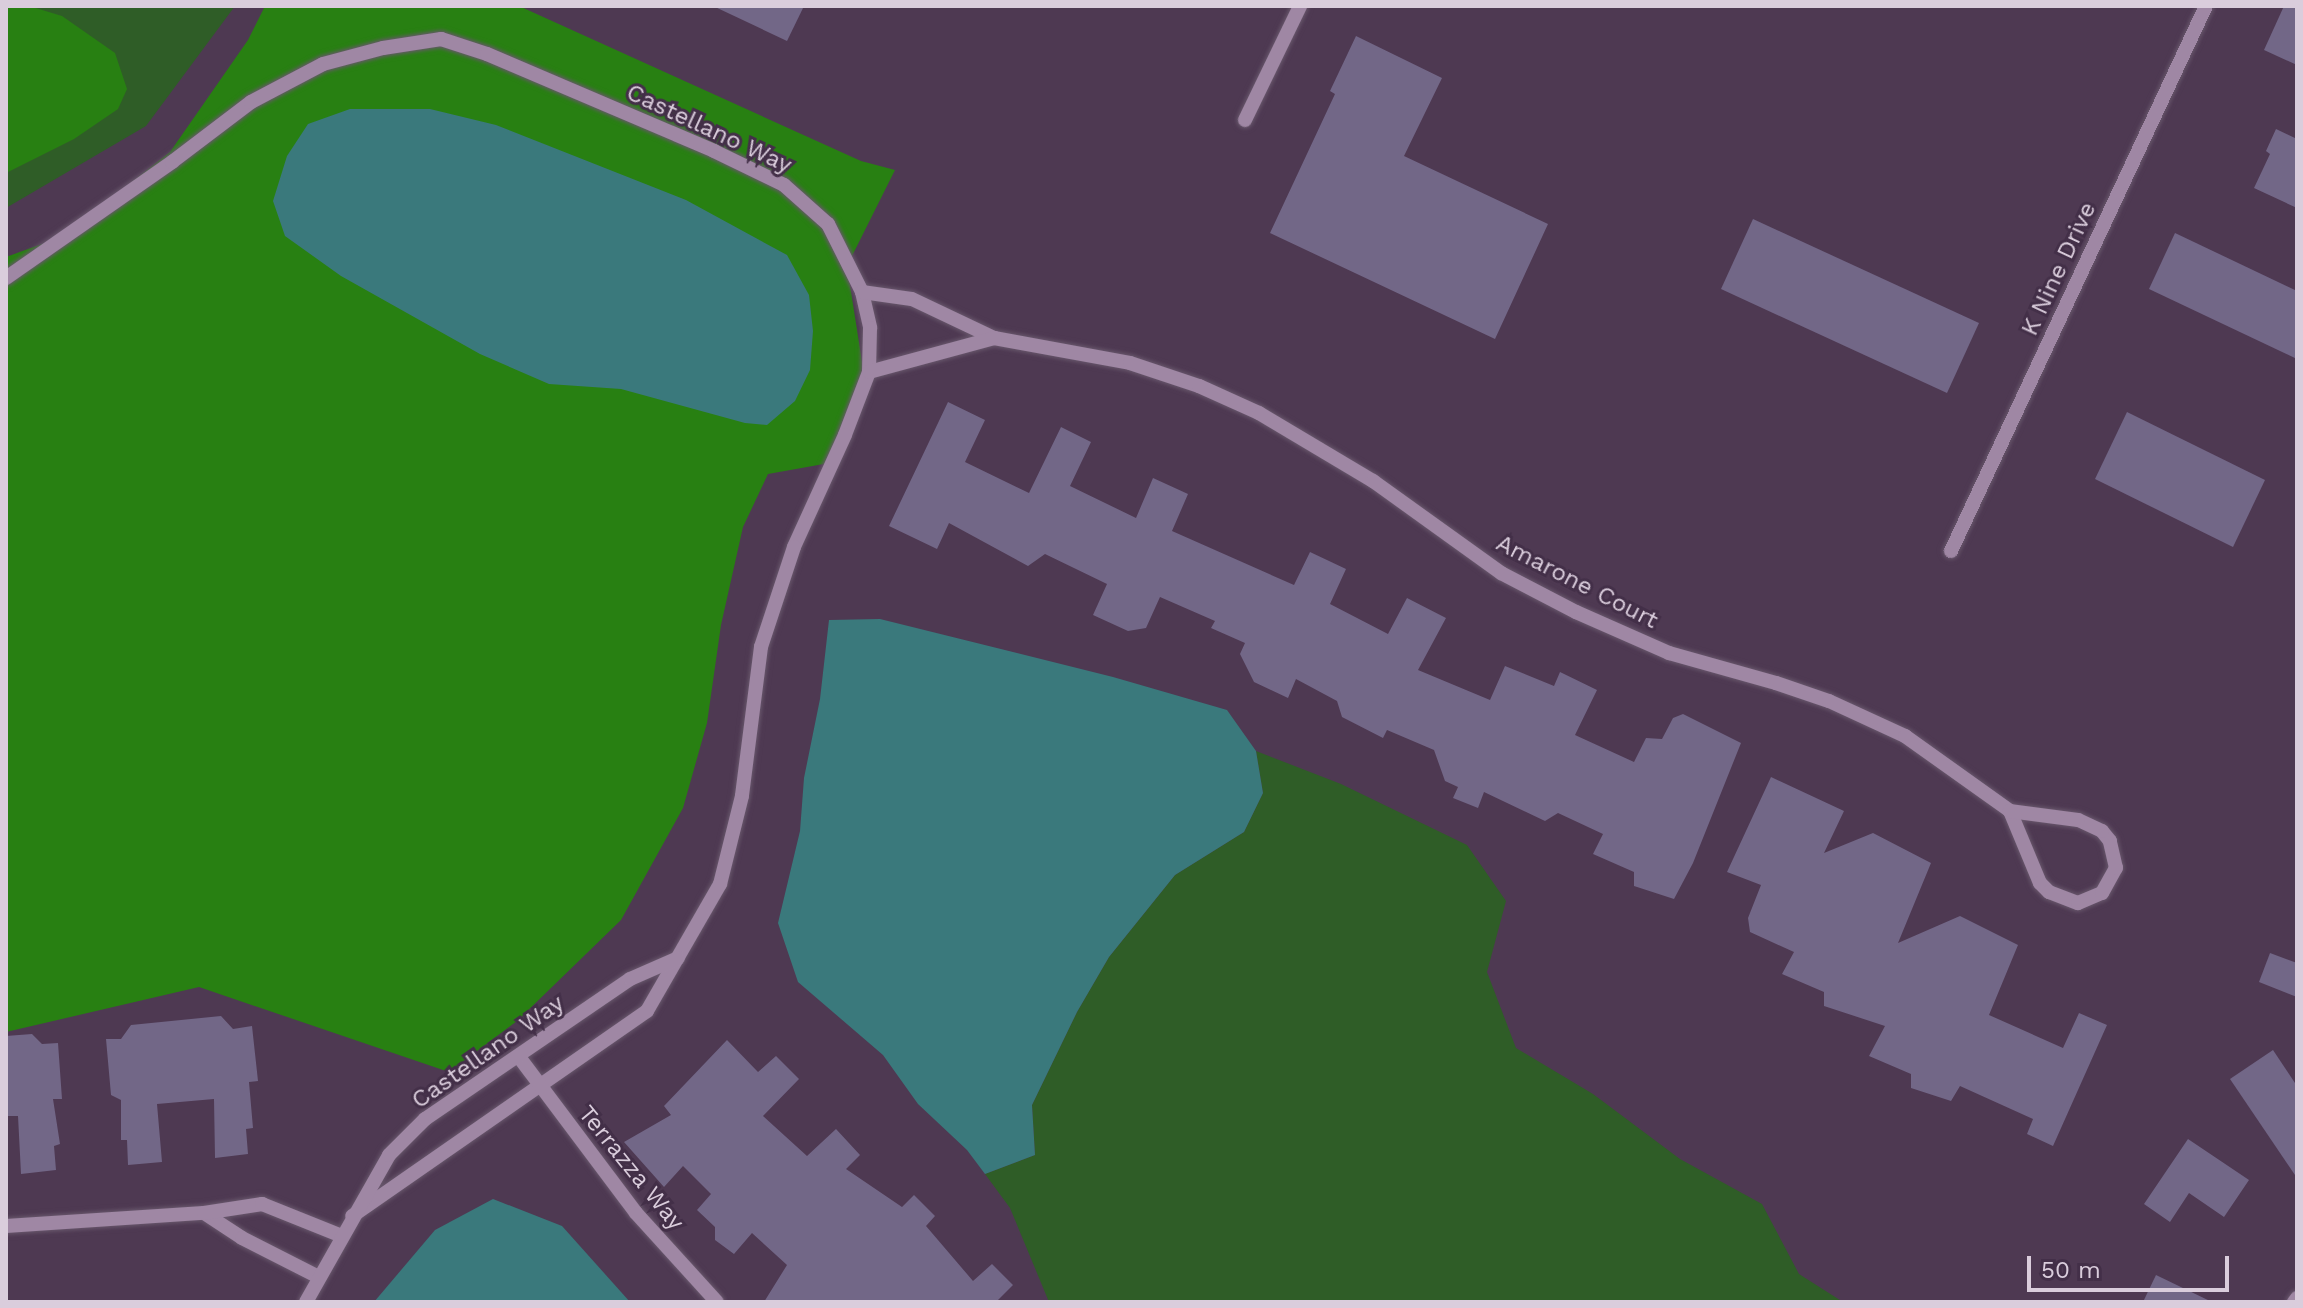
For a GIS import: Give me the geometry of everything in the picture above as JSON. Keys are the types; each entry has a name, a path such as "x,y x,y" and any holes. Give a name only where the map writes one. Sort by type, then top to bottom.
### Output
{"street":[{"path":"1245,120 1300,6"},
{"name":"K Nine Drive","path":"1951,551 2206,6"},
{"name":"Castellano Way","path":"6,278 172,162 251,102 323,64 383,48 441,39 515,66 784,185 828,224 862,292 870,328 869,372 845,435 794,547 761,647 742,796 720,884 647,1011 352,1216"},
{"path":"862,292 912,299 994,338"},
{"path":"869,372 994,338"},
{"name":"Amarone Court","path":"994,338 1130,363 1199,386 1259,413 1373,481 1501,573 1576,612 1669,653 1776,683 1881,723 1929,751 2010,811 2078,820 2102,831 2110,841 2116,868 2102,893 2078,903 2049,892 2040,883 2010,811"},
{"name":"Castellano Way","path":"306,1302 389,1155 425,1119 630,979 679,958"},
{"name":"Terrazza Way","path":"519,1057 538,1087 636,1213 717,1302"},
{"path":"6,1226 204,1213 262,1204 342,1236"},
{"path":"204,1213 242,1238 319,1277"}],"green space":[{"path":"6,6 235,6 146,126 6,208"},
{"path":"6,6 29,6 62,16 115,53 127,89 118,109 74,139 6,173"},
{"path":"265,6 519,6 861,161 895,170 847,266 863,368 835,462 768,474 743,527 721,625 707,723 683,808 621,920 517,1021 449,1072 199,987 6,1032 6,257 61,237 170,152 248,40"},
{"path":"1256,751 1341,784 1467,845 1506,901 1487,972 1516,1048 1593,1094 1680,1159 1762,1204 1799,1274 1843,1302 1049,1302 1010,1208 985,1174 1035,1155 1032,1105 1077,1012 1109,957 1175,875 1244,832 1263,793"}],"shaded area":[{"path":"350,109 430,109 496,125 686,200 787,255 809,295 813,331 810,370 795,401 767,425 745,423 621,389 549,384 480,354 341,276 285,236 273,201 287,156 308,124"},
{"path":"880,619 1113,677 1227,710 1256,751 1263,793 1244,832 1175,875 1109,957 1077,1012 1032,1105 1035,1155 985,1174 967,1150 918,1104 883,1055 798,982 778,923 800,831 804,778 820,699 829,620"},
{"path":"493,1199 562,1226 630,1302 374,1302 435,1230"}],"building":[{"path":"713,6 804,6 787,41"},
{"path":"2284,6 2297,6 2297,65 2264,50"},
{"path":"1356,36 1442,78 1404,156 1548,224 1495,339 1270,233 1335,94 1330,91"},
{"path":"2276,129 2297,139 2297,208 2254,188 2270,154 2266,151"},
{"path":"1753,219 1979,323 1947,393 1721,289"},
{"path":"2175,233 2297,291 2297,359 2149,289"},
{"path":"948,402 985,420 965,462 1029,493 1061,427 1091,442 1070,486 1136,518 1153,478 1188,494 1172,531 1294,585 1310,552 1346,569 1330,604 1388,634 1407,598 1446,618 1418,670 1490,700 1505,666 1554,686 1560,672 1597,690 1575,735 1634,762 1646,738 1662,739 1673,718 1683,714 1741,743 1693,863 1674,899 1634,886 1634,872 1593,854 1603,834 1558,813 1545,821 1484,792 1478,808 1453,798 1458,787 1445,781 1434,750 1387,730 1383,738 1342,717 1337,701 1296,679 1288,698 1254,682 1240,654 1245,643 1211,628 1215,621 1160,597 1146,628 1128,631 1093,615 1107,584 1045,554 1028,566 949,523 937,549 889,526"},
{"path":"2127,412 2265,480 2233,547 2095,479"},
{"path":"1771,777 1844,811 1824,853 1873,833 1931,863 1898,943 1960,916 2018,945 1989,1015 2063,1048 2079,1013 2107,1025 2053,1146 2027,1134 2033,1119 1960,1086 1951,1101 1911,1088 1911,1074 1869,1056 1885,1026 1824,1006 1824,992 1782,974 1794,952 1750,932 1748,918 1761,885 1727,872"},
{"path":"2270,953 2297,963 2297,997 2259,982"},
{"path":"221,1016 233,1029 252,1026 258,1081 249,1082 253,1128 246,1129 248,1154 215,1158 214,1099 157,1104 162,1162 128,1165 127,1140 121,1140 121,1100 111,1095 106,1039 121,1039 131,1025"},
{"path":"32,1034 42,1044 58,1043 62,1099 53,1099 60,1144 54,1146 56,1170 21,1174 18,1116 6,1116 6,1036"},
{"path":"727,1040 758,1072 776,1056 799,1079 763,1116 807,1156 836,1129 860,1155 846,1169 902,1207 914,1195 935,1216 926,1226 973,1281 992,1264 1013,1285 996,1302 764,1302 787,1265 752,1233 734,1254 715,1240 715,1227 697,1210 711,1194 683,1166 664,1187 624,1142 671,1115 664,1106"},
{"path":"2273,1050 2297,1086 2297,1178 2230,1079"},
{"path":"2188,1139 2249,1180 2224,1217 2189,1193 2170,1222 2144,1204"},
{"path":"2156,1275 2212,1302 2143,1302"}]}
